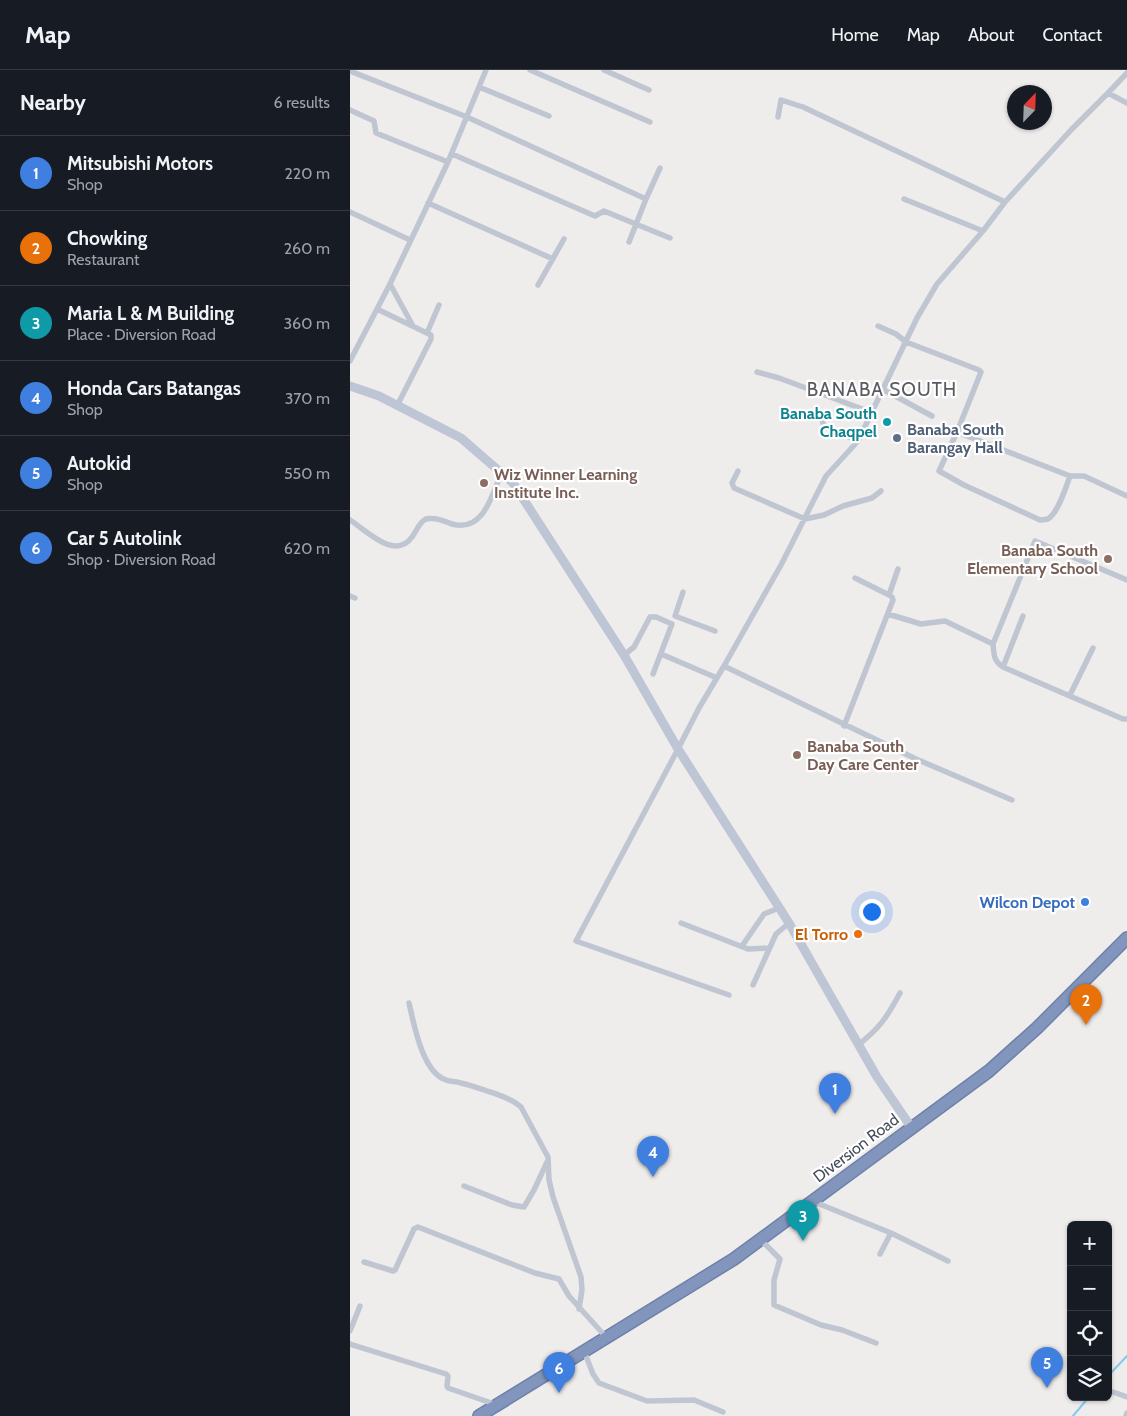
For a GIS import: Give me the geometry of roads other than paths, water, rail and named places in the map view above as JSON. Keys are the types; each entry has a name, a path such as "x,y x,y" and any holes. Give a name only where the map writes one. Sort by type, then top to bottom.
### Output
{"highway":[{"name":"Diversion Road","path":"479,1416 734,1259 761,1240 962,1091 1014,1050 1127,938"}],"street":[{"path":"350,361 390,284 452,154 486,70"},
{"path":"530,70 650,122"},
{"path":"604,70 650,90"},
{"path":"350,71 467,117 646,199"},
{"path":"729,995 576,941 699,708 718,678 805,519 826,476 851,451 873,413 906,342 937,284 983,231 1005,202 1127,72"},
{"path":"479,87 549,116"},
{"path":"1108,93 1127,103"},
{"path":"778,117 781,100 803,107 1005,202"},
{"path":"350,110 374,122 376,133 448,162"},
{"path":"452,154 595,216 604,211 670,238"},
{"path":"628,242 660,168"},
{"path":"904,200 983,231"},
{"path":"428,203 553,259"},
{"path":"350,212 410,240"},
{"path":"538,285 564,239"},
{"path":"390,284 413,326"},
{"path":"427,333 440,305"},
{"path":"377,309 431,335 431,339 398,404"},
{"path":"878,326 896,334 906,342 980,372 957,432 939,471 1040,520 1048,519 1062,498 1070,476"},
{"path":"757,372 779,378 873,413"},
{"path":"350,386 398,404 461,438 513,483 624,655 678,750 789,923 877,1077 911,1127"},
{"path":"884,390 932,416"},
{"path":"822,420 824,426 858,440"},
{"path":"957,432 1070,476 1084,476 1127,496"},
{"path":"350,520 376,539 397,547 404,546 412,539 421,522 427,519 438,519 459,526 475,522 484,514 502,472"},
{"path":"738,472 732,484 734,488 805,519 824,515 843,506 872,498 881,491"},
{"path":"1127,580 1035,540 993,644 996,662 1003,667 1123,719 1127,719"},
{"path":"889,595 898,569"},
{"path":"844,726 893,600 889,595 854,578"},
{"path":"653,674 683,592"},
{"path":"888,614 921,624 945,621 993,644"},
{"path":"675,616 715,631"},
{"path":"1003,667 1023,616"},
{"path":"624,655 634,648 650,617 656,617 672,624"},
{"path":"1070,695 1093,648"},
{"path":"661,654 718,678"},
{"path":"724,666 844,726 1012,800"},
{"path":"742,946 764,914 779,908"},
{"path":"680,923 753,950 769,948"},
{"path":"754,985 776,934 789,923"},
{"path":"858,1045 876,1031 900,993"},
{"path":"409,1003 416,1035 428,1063 435,1072 445,1080 459,1082 515,1101 527,1117 548,1158 547,1162 554,1197 581,1277 582,1290 579,1308"},
{"path":"464,1186 512,1205 524,1207 547,1162"},
{"path":"812,1201 890,1233 948,1261"},
{"path":"364,1262 392,1271 395,1270 414,1229 418,1227 535,1273 559,1280 569,1296 606,1337"},
{"path":"880,1254 890,1233"},
{"path":"761,1240 780,1259 774,1280 774,1305 821,1325 842,1330 876,1343"},
{"path":"350,1331 360,1306"},
{"path":"350,1344 446,1374 446,1386 448,1388 497,1405"},
{"path":"584,1351 593,1374 599,1383 646,1401 694,1400 723,1412"},
{"path":"1113,1392 1127,1398"}],"waterway":[{"path":"1112,1372 1127,1356"},
{"path":"1073,1416 1086,1401"}],"place":[{"name":"Banaba South Chaqpel","path":"887,422"},
{"name":"Banaba South Barangay Hall","path":"897,438"},
{"name":"Wiz Winner Learning Institute Inc.","path":"484,483"},
{"name":"Banaba South Elementary School","path":"1108,559"},
{"name":"Banaba South Day Care Center","path":"797,755"},
{"name":"Wilcon Depot","path":"1085,902"},
{"name":"El Torro","path":"858,934"},
{"name":"Chowking","path":"1086,1025"},
{"name":"Mitsubishi Motors","path":"835,1114"},
{"name":"Honda Cars Batangas","path":"653,1177"},
{"name":"Maria L & M Building","path":"803,1241"},
{"name":"Autokid","path":"1047,1388"},
{"name":"Car 5 Autolink","path":"559,1393"}],"district":[{"name":"BANABA SOUTH","path":"882,389"}]}
